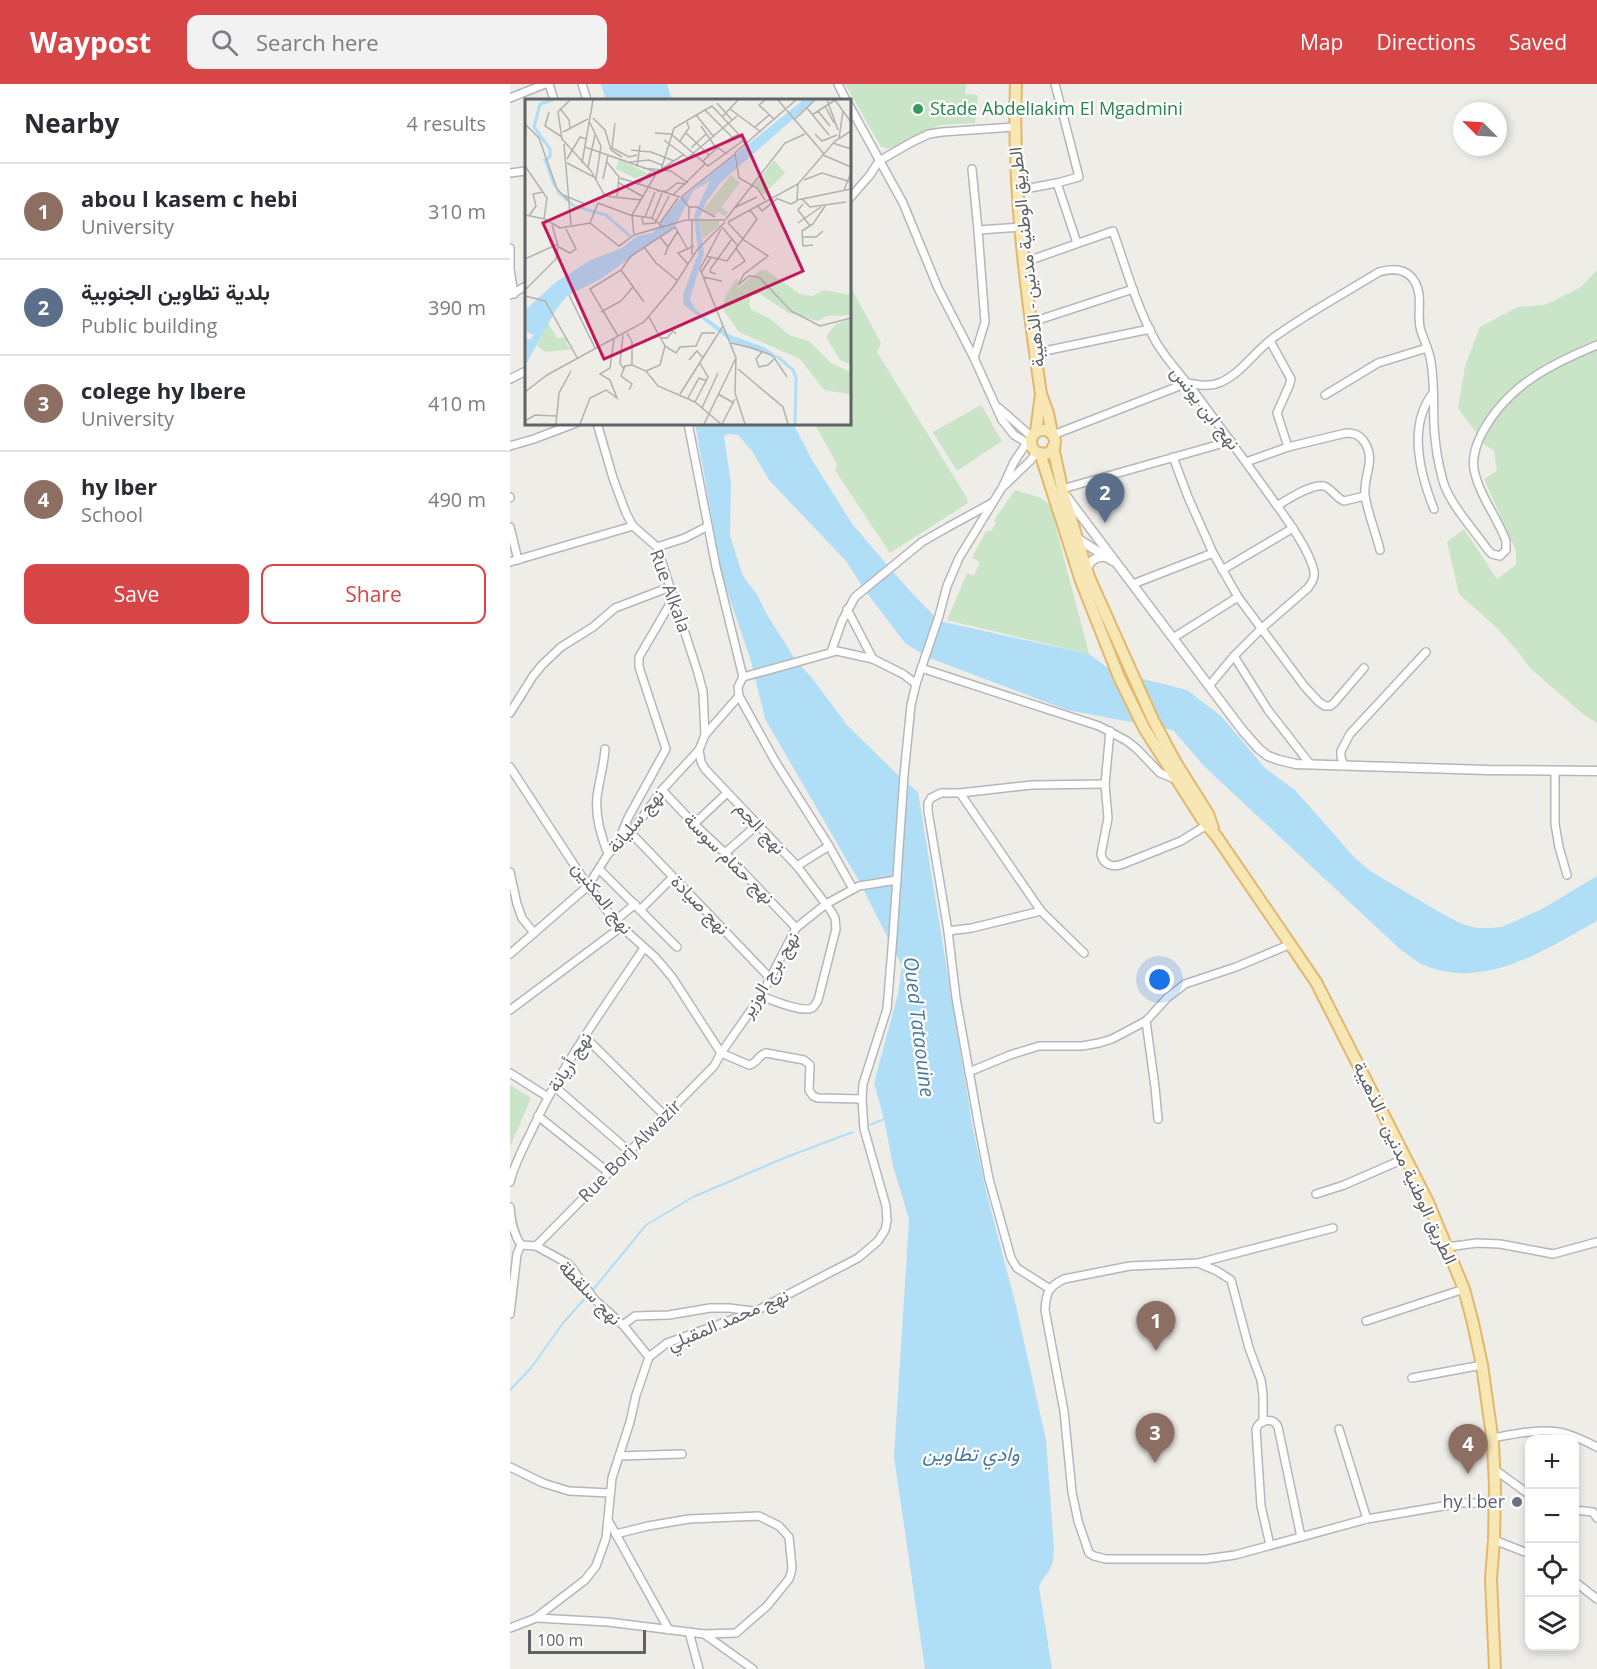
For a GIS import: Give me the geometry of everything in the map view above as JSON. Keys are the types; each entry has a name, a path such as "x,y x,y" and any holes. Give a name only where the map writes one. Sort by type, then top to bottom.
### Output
{"main road":[{"name":"الطريق الوطنية مدنين - الذهيبة","path":"1016,84 1014,127 1018,190 1035,353 1041,394 1048,413 1073,540"},
{"name":"الطريق الوطنية مدنين - الذهيبة","path":"1041,394 1033,443 1086,575 1119,677 1144,728 1172,764 1217,837 1316,982 1433,1212 1464,1289 1482,1365 1492,1438 1494,1540 1491,1579 1495,1669"},
{"path":"1052,435 1043,430 1033,443 1046,453 1053,447"},
{"name":"الطريق الوطنية مدنين - الذهيبة","path":"1172,764 1177,780 1209,823"}],"street":[{"path":"510,98 547,84 554,99"},
{"path":"582,84 587,99"},
{"path":"838,84 846,99"},
{"path":"1018,190 1079,177 1054,84"},
{"path":"850,107 903,203 938,288 997,406 1033,443"},
{"path":"850,198 870,176 879,161 929,134 1014,127"},
{"path":"972,169 985,322 974,358"},
{"path":"510,173 525,171"},
{"path":"1025,262 1077,243 1057,183"},
{"path":"978,230 1021,226"},
{"name":"نهج ابن يونس","path":"1077,243 1113,231 1133,289 1168,361 1232,441 1293,528 1309,559 1314,575 1308,588 1262,628"},
{"path":"510,248 512,295"},
{"path":"1052,435 1187,383 1203,386 1218,383 1238,370 1270,340 1293,324 1379,272 1388,269 1398,270 1409,274 1420,295 1419,318 1430,357 1435,440 1444,484 1449,495 1488,550 1500,556 1506,550 1506,541 1474,470 1473,458 1477,444 1498,408 1521,386 1547,369 1597,345"},
{"path":"1032,322 1133,289"},
{"path":"1035,353 1150,328"},
{"path":"1270,340 1291,379 1277,412 1288,447"},
{"path":"1325,395 1378,363 1427,348"},
{"path":"510,379 525,372"},
{"path":"1433,393 1424,410 1418,431 1418,444 1426,485 1434,509"},
{"path":"510,447 572,424"},
{"name":"Rue Alkala","path":"597,424 626,513 633,526 657,547 698,673 703,693 705,735"},
{"path":"688,424 730,626 745,676 831,652 843,652 873,659 903,674 916,684"},
{"path":"1246,462 1288,447 1346,433 1359,435 1369,451 1365,496 1380,550"},
{"path":"1232,441 1063,491 1243,731 1259,749 1279,760 1310,764 1555,772 1597,771"},
{"path":"1003,486 1030,461 1033,443"},
{"path":"1003,486 1014,462 1033,443"},
{"path":"1173,457 1188,497 1222,570 1238,597 1305,687 1319,702 1330,706 1364,668"},
{"name":"نهج محمد المقبلي","path":"510,1628 536,1618 591,1574 602,1553 612,1478 649,1357 667,1343 756,1311 858,1258 878,1241 885,1230 886,1206 864,1129 862,1099 863,1084 887,1009 911,705 947,586 959,558 1003,486"},
{"path":"1277,506 1307,490 1319,487 1328,488 1335,497 1344,501 1365,496"},
{"path":"831,652 847,609 862,590 922,542 992,503"},
{"path":"510,562 633,526"},
{"path":"657,547 685,538 708,526"},
{"path":"510,527 519,560"},
{"path":"1222,570 1293,528"},
{"path":"1073,540 1107,557 1120,567"},
{"path":"1133,584 1213,553"},
{"path":"1086,575 1090,562 1098,557 1107,557"},
{"path":"510,713 533,676 561,647 593,627 615,608 670,587"},
{"path":"617,844 628,818 666,749 639,667 639,657 674,597"},
{"path":"1173,638 1238,597"},
{"path":"847,609 873,659"},
{"path":"1209,686 1262,628"},
{"path":"1344,766 1341,751 1350,734 1426,652"},
{"path":"1234,656 1268,710 1310,764"},
{"path":"921,668 1081,719 1110,731 1137,749 1160,773 1177,780"},
{"name":"نهج سليانة","path":"510,954 588,886 608,854 631,833 662,790 699,750 705,735 739,696 738,687 745,676"},
{"path":"739,696 775,761 856,887 897,880"},
{"path":"1110,731 1105,784 1108,818 1102,859 1110,866 1123,864 1181,841 1209,823"},
{"path":"605,749 597,799 600,831 608,854"},
{"name":"نهج الجم","path":"699,750 705,770 797,866 835,918 836,929 815,1006 810,1009 798,1008 761,996"},
{"name":"نهج المكنين","path":"510,767 588,886 618,924 655,957 672,976 721,1053"},
{"path":"1555,772 1555,824 1558,847 1567,875"},
{"path":"1050,1289 1017,1268 1011,1258 989,1179 956,998 928,803 931,798 941,793 1032,785 1105,784"},
{"name":"نهج حمّام سوسة","path":"662,790 796,928"},
{"path":"694,824 727,793"},
{"path":"960,793 1041,911 1084,953"},
{"path":"725,854 757,825"},
{"name":"نهج صيادة","path":"631,833 770,977"},
{"path":"797,866 829,846"},
{"path":"599,869 677,947"},
{"path":"510,872 522,918 534,933"},
{"path":"510,1010 672,878"},
{"name":"نهج برج الوزير","path":"721,1053 761,996 796,928 826,904 856,887"},
{"path":"948,931 972,928 1041,911"},
{"path":"969,1072 1039,1046 1082,1046 1112,1039 1146,1021 1167,998 1185,984 1236,967 1291,944"},
{"name":"نهج أريانة","path":"510,1182 511,1174 548,1097 644,948"},
{"path":"1146,1021 1158,1119"},
{"path":"585,1037 664,1115"},
{"path":"721,1053 749,1065 766,1053 804,1060 810,1065 809,1090 813,1096 862,1099"},
{"name":"Rue Borj Alwazir","path":"536,1246 710,1071 721,1053"},
{"path":"510,1073 548,1097"},
{"path":"555,1087 630,1152"},
{"path":"538,1116 608,1172"},
{"path":"1316,1194 1344,1185 1406,1158"},
{"path":"510,1207 516,1238 521,1245 517,1254 510,1314"},
{"path":"1333,1228 1198,1263 1130,1266 1064,1279 1050,1289 1046,1297 1045,1310 1064,1411 1072,1492 1089,1553 1094,1557 1106,1559 1206,1559 1235,1556 1366,1519 1461,1503 1494,1503"},
{"path":"1447,1246 1477,1243 1500,1244 1553,1254 1597,1242"},
{"name":"نهج سلقطة","path":"521,1245 536,1246 567,1263 594,1299 623,1325 649,1357"},
{"path":"1198,1263 1228,1277 1233,1285 1249,1348 1261,1380 1263,1422"},
{"path":"1366,1321 1464,1289"},
{"path":"623,1325 635,1316 669,1315 710,1308 756,1311"},
{"path":"1412,1378 1482,1365"},
{"path":"1270,1545 1262,1514 1259,1484 1256,1429 1263,1422 1274,1421 1279,1430 1301,1537"},
{"path":"1339,1429 1366,1519"},
{"path":"1492,1438 1555,1431 1566,1433 1597,1447"},
{"path":"619,1456 682,1454"},
{"path":"510,1467 543,1483 569,1491 610,1493"},
{"path":"1494,1469 1525,1491"},
{"path":"1579,1510 1593,1512 1597,1518"},
{"path":"536,1618 609,1622 704,1634 736,1633 768,1606 791,1574 789,1537 779,1526 759,1516 689,1519 616,1534"},
{"path":"608,1520 669,1630"},
{"path":"1494,1540 1525,1552"},
{"path":"1579,1584 1597,1599"},
{"path":"688,1632 699,1669"},
{"path":"704,1634 753,1669"}],"green space":[{"name":"Stade Abdelاakim El Mgadmini","path":"845,84 966,84 965,94 978,95 975,123 940,125 889,149 881,147"},
{"path":"1597,270 1597,723 1583,714 1531,669 1496,627 1459,594 1447,542 1464,529 1497,579 1516,565 1516,551 1484,479 1497,471 1494,451 1485,445 1458,408 1465,366 1480,327 1518,307 1545,305 1581,287"},
{"path":"850,286 881,343 877,352 968,503 890,553 835,470 837,464 815,424 850,424"},
{"path":"981,405 1002,441 957,471 933,432"},
{"path":"1015,490 1041,498 1050,505 1089,654 947,620 967,573 974,576 980,562 972,558 986,531 991,531 996,523 994,520"},
{"path":"510,1085 531,1098 510,1147"}],"water":[{"path":"601,84 667,84 672,99 606,99"},
{"name":"وادي تطاوين","path":"695,424 794,424 812,460 853,525 939,621 1089,654 1112,671 1187,690 1221,716 1265,768 1295,790 1354,857 1370,871 1448,917 1477,928 1502,927 1542,909 1597,876 1597,921 1536,954 1492,970 1470,973 1447,972 1421,964 1401,950 1205,767 1173,730 1067,710 927,657 905,643 846,561 769,480 752,451 738,435 724,436 731,484 730,536 743,576 758,596 797,662 812,678 847,725 918,792 973,1129 1046,1440 1054,1551 1051,1567 1039,1587 1052,1669 925,1669 894,1457 909,1219 893,1166 874,1083 898,994 902,966 859,881 765,719 751,661 722,576"}],"waterway":[{"path":"867,1126 887,1118"},
{"path":"592,1291 646,1225 693,1197 784,1158 853,1132"},
{"path":"510,1390 531,1368 563,1323 588,1295"}],"place":[{"name":"Stade Abdelاakim El Mgadmini","path":"918,109"},
{"name":"بلدية تطاوين الجنوبية","path":"1105,523"},
{"name":"abou l kasem c hebi","path":"1156,1351"},
{"name":"colege hy lbere","path":"1155,1463"},
{"name":"hy lber","path":"1468,1474"},
{"name":"hy l ber","path":"1517,1502"}],"water label":[{"name":"Oued Tataouine","path":"919,1027"}]}
